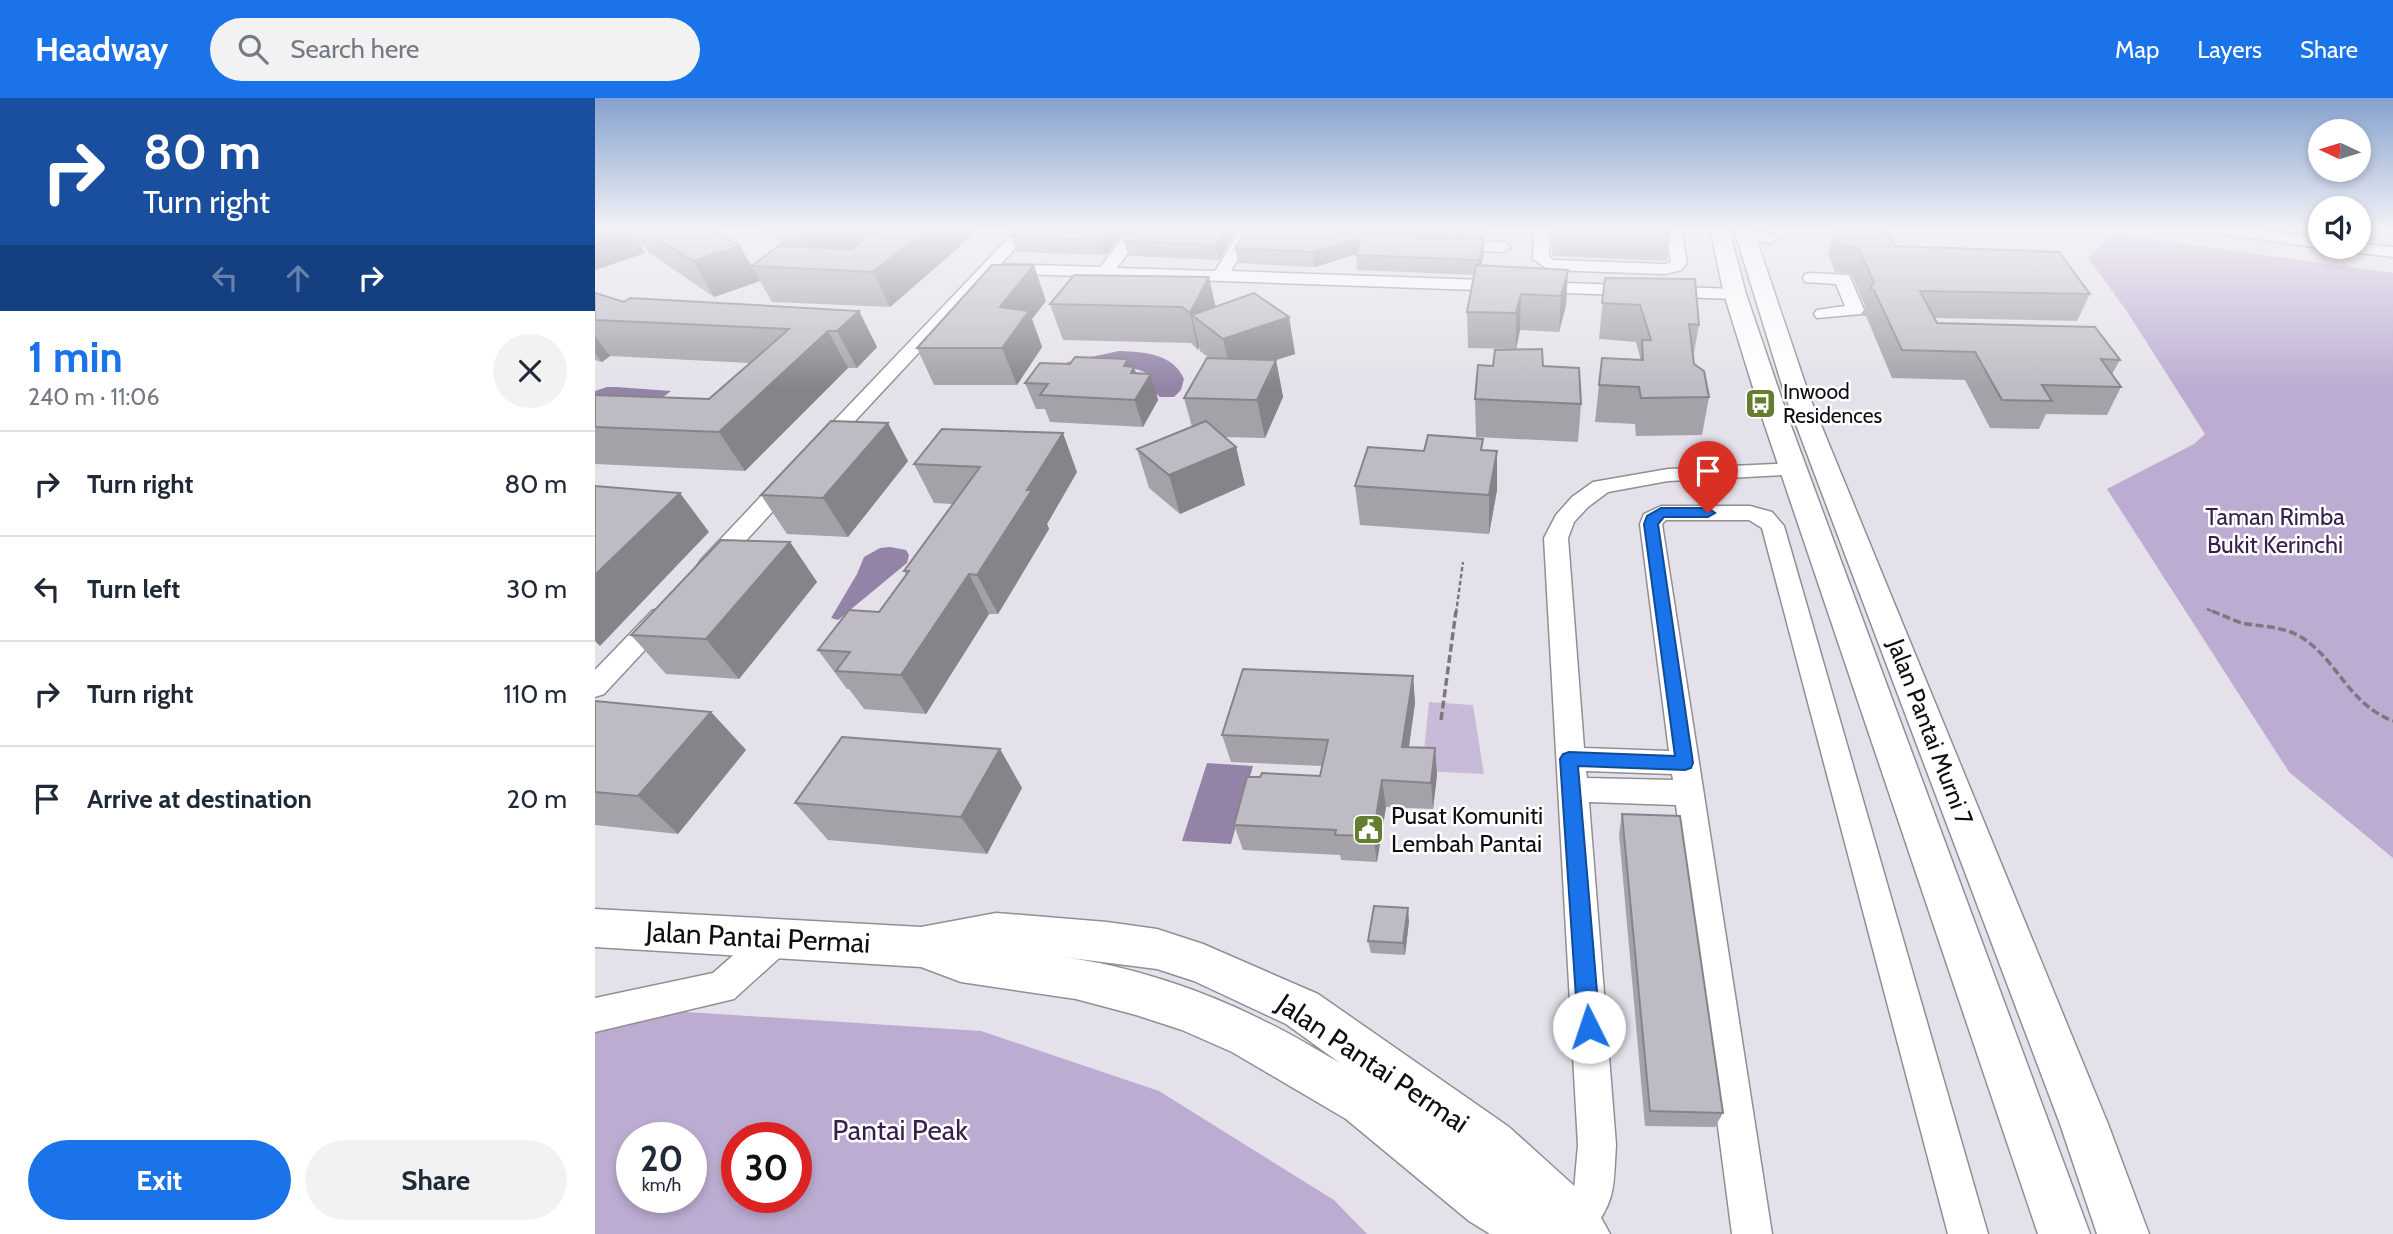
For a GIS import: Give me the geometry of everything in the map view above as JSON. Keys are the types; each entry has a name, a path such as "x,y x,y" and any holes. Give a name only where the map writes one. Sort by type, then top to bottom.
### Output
{"main road":[{"name":"Jalan Pantai Murni 7","path":"1737,282 1735,294 1794,469 2064,1234"},
{"name":"Jalan Pantai Murni 7","path":"1760,282 1798,398 2084,1124 2123,1234"},
{"name":"Jalan Pantai Permai","path":"595,928 921,947 961,962 1076,979 1136,994 1187,1010 1248,1036 1363,1102 1487,1203 1565,1231"}],"street":[{"path":"694,581 976,282"},
{"path":"1634,282 1735,294"},
{"path":"1823,314 1855,310 1844,282"},
{"path":"1565,1231 1593,1198 1597,1145 1556,538 1564,520 1580,502 1601,486 1668,475 1794,469"},
{"path":"1752,1234 1652,519 1668,512 1757,514 1770,521 1773,526 1968,1234"},
{"path":"595,687 676,600"},
{"path":"1569,759 1685,763"},
{"path":"595,1015 722,988 775,940"}],"lane":[{"path":"1571,789 1689,793"}],"path":[{"path":"1441,720 1463,562"},
{"path":"2207,609 2242,623 2271,626 2304,638 2353,694 2380,718 2393,721"}],"shaded area":[{"path":"1119,351 1148,353 1165,359 1179,370 1184,379 1181,390 1174,397 1160,397 1153,391 1151,376 1116,366 1052,372 1068,362"},
{"path":"607,387 671,391 658,401 595,403 595,391"},
{"path":"880,548 906,550 909,555 907,563 838,620 831,618 864,557"},
{"path":"1429,702 1473,705 1484,774 1422,771"},
{"path":"1207,763 1253,766 1231,844 1182,841"}],"green space":[{"name":"Taman Rimba Bukit Kerinchi","path":"2106,282 2393,282 2393,858 2289,772 2107,489 2194,444 2205,434"},
{"name":"Pantai Peak","path":"595,1006 981,1031 1159,1091 1334,1200 1367,1234 595,1234"}],"building":[{"path":"977,282 1020,282 1000,307 1029,311 1002,348 917,348"},
{"path":"1068,282 1206,282 1190,313 1182,307 1050,304"},
{"path":"1473,282 1565,282 1561,296 1521,294 1516,313 1467,312"},
{"path":"1605,282 1695,282 1699,325 1689,324 1694,364 1704,371 1709,397 1641,398 1639,387 1599,385 1602,358 1643,360 1642,340 1651,340 1640,305 1602,303"},
{"path":"1874,282 2081,282 2090,294 1920,291 1937,323 2095,327 2120,360 2101,359 2121,387 2042,385 2052,401 2002,400 1975,352 1902,350 1874,290 1870,289"},
{"path":"595,293 624,302 630,298 859,311 837,331 828,331 719,432 595,427 595,395 709,399 789,329 595,320"},
{"path":"1254,293 1289,317 1223,339 1192,315"},
{"path":"1542,349 1543,366 1579,368 1581,404 1475,399 1478,365 1493,366 1495,350"},
{"path":"1075,357 1128,359 1124,366 1134,367 1131,373 1151,374 1135,400 1040,395 1048,384 1025,383 1040,363 1070,364"},
{"path":"1207,358 1276,360 1257,400 1184,398"},
{"path":"831,421 888,423 823,498 761,495"},
{"path":"1206,421 1236,447 1169,475 1137,449"},
{"path":"942,429 1063,433 1027,490 1032,490 977,575 969,574 901,675 836,671 850,652 818,650 849,610 879,612 909,571 904,571 980,467 914,464"},
{"path":"1428,435 1483,439 1481,450 1497,451 1489,495 1355,486 1368,447 1424,451"},
{"path":"595,486 680,493 595,575"},
{"path":"721,540 790,542 706,639 631,635"},
{"path":"1243,669 1413,676 1402,747 1435,748 1431,783 1382,780 1373,836 1335,835 1336,830 1234,825 1247,777 1260,777 1262,773 1320,776 1328,740 1222,735"},
{"path":"595,701 711,712 638,796 595,792"},
{"path":"842,737 1000,749 961,817 795,803"},
{"path":"1622,814 1680,816 1723,1113 1650,1111"},
{"path":"1374,906 1408,908 1403,943 1368,941"}],"place":[{"name":"Inwood Residences","path":"1760,404"},
{"name":"Pusat Komuniti Lembah Pantai","path":"1368,830"}],"route":[{"path":"1589,1027 1569,759 1685,763 1651,524 1652,519 1661,513 1708,513"}]}
